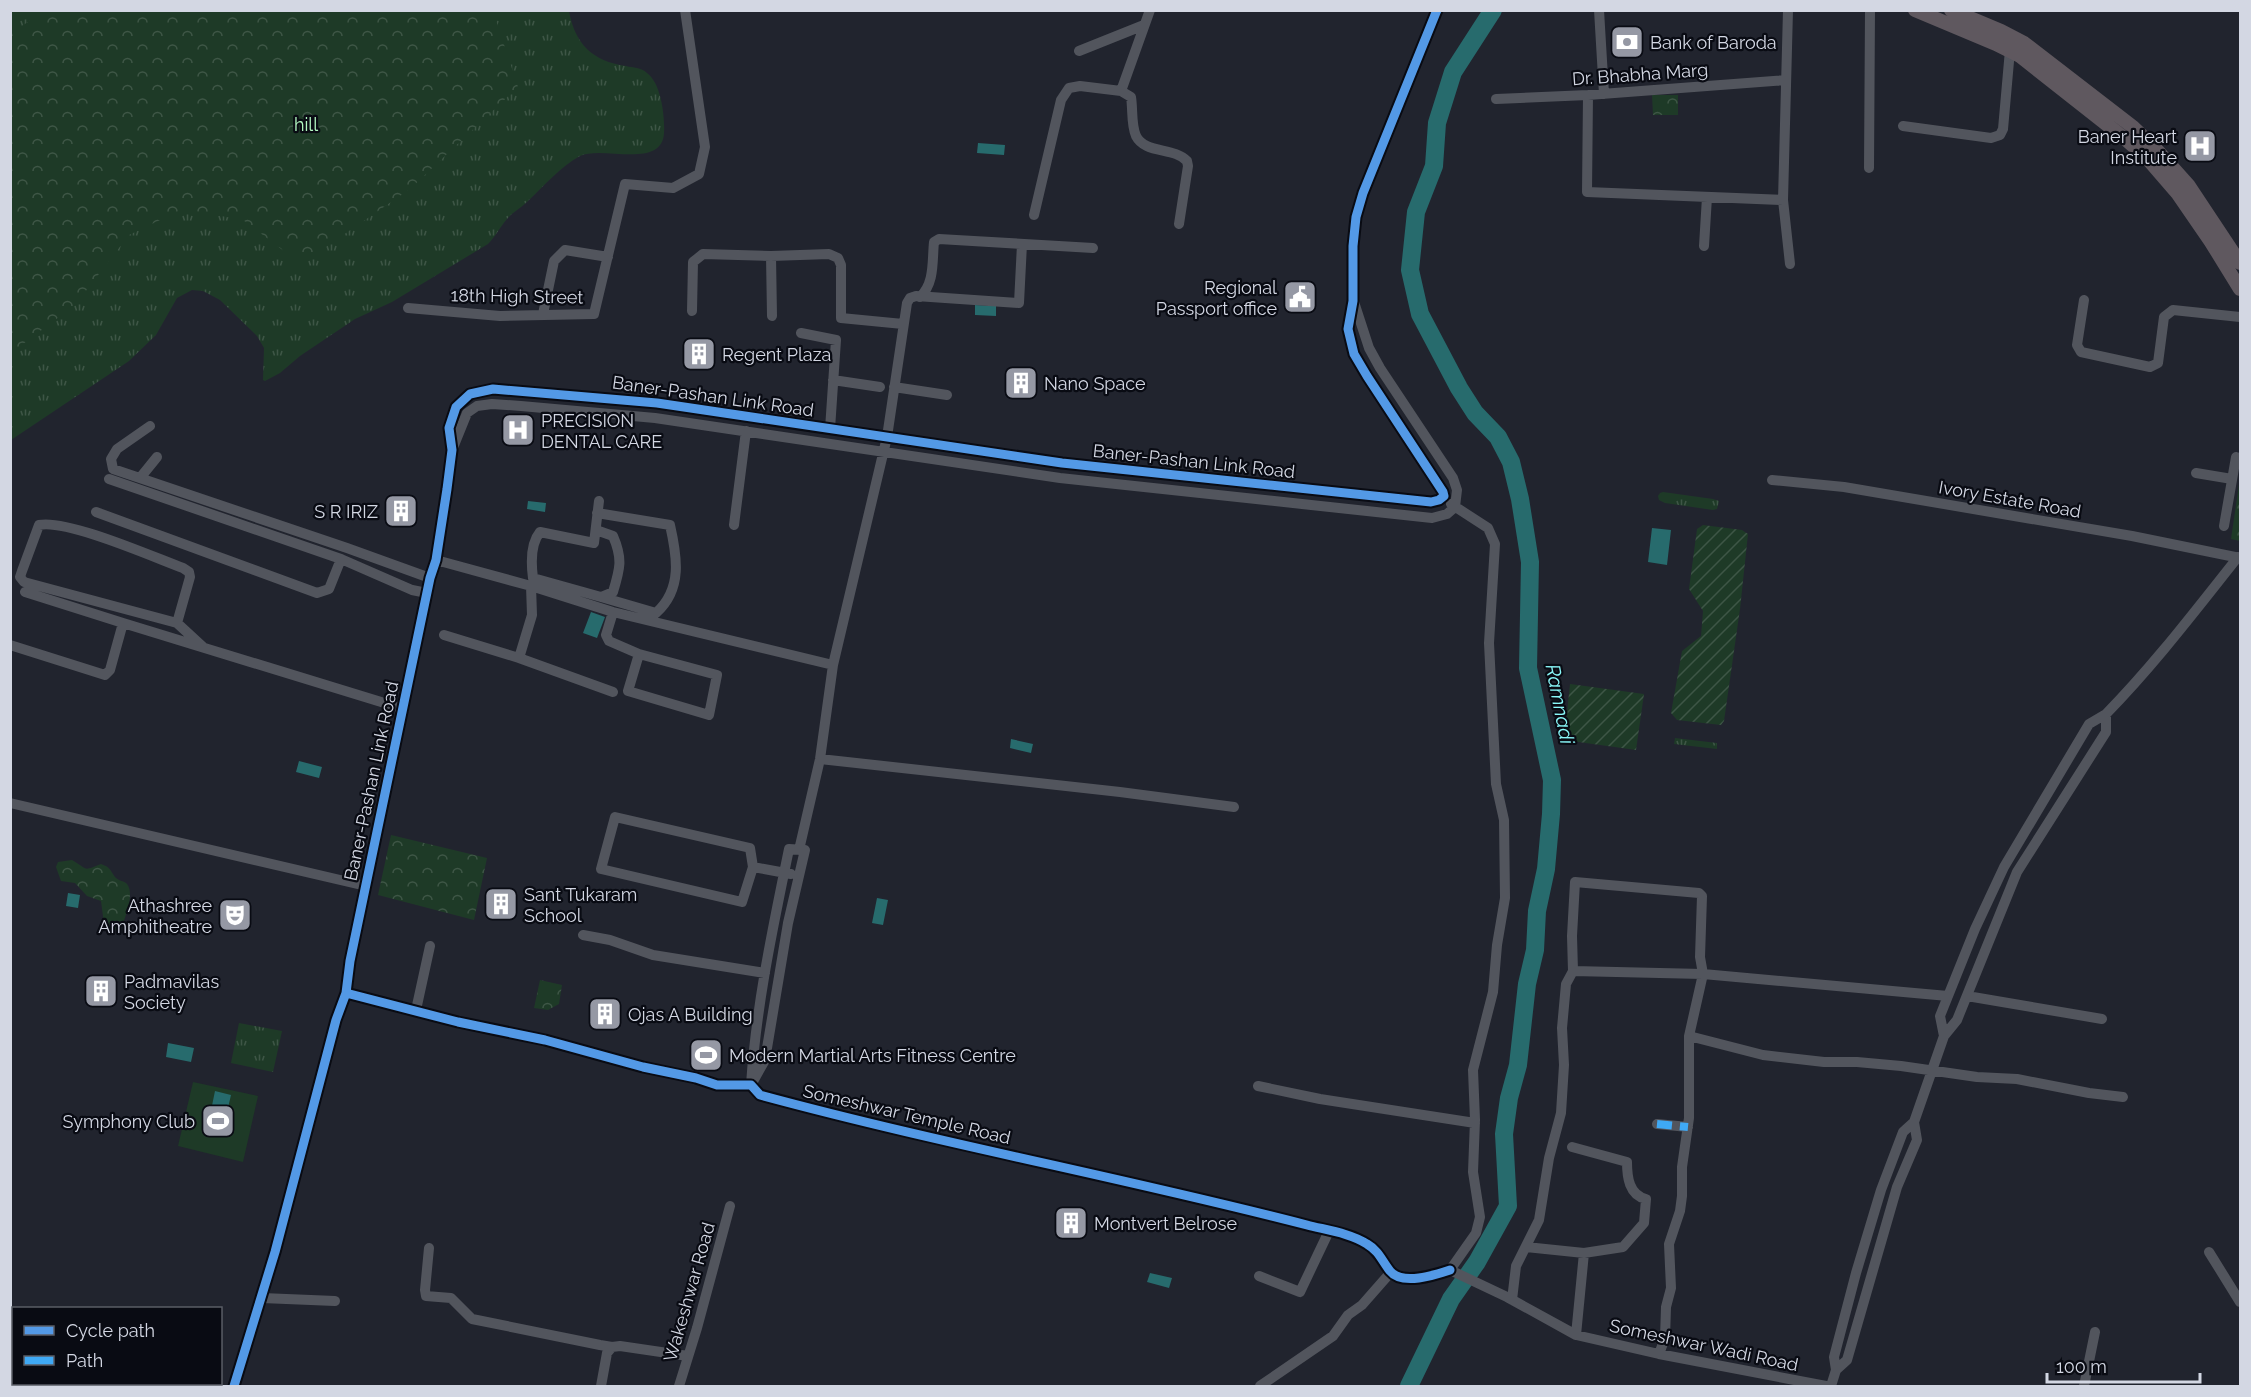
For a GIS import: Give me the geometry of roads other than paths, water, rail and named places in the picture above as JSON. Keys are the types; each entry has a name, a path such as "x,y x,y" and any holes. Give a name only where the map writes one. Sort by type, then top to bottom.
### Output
{"main road":[{"path":"1915,10 2018,50 2133,127 2156,148 2189,186 2241,263"},
{"path":"1951,10 2001,31 2018,50 2146,157 2178,194 2241,289"}],"street":[{"name":"18th High Street","path":"408,308 501,316 594,314 625,184 673,188 699,174 705,147 685,10"},
{"path":"1121,91 1150,10"},
{"path":"1437,10 1356,217 1353,246 1353,301 1348,329 1354,354 1439,484 1444,496 1455,507 1488,528 1495,544 1489,643 1496,784 1504,820 1505,898 1497,945 1493,992 1473,1070 1475,1123 1473,1172 1480,1216 1476,1233 1450,1270"},
{"path":"1599,10 1604,94"},
{"path":"1788,10 1783,200 1790,264"},
{"path":"1869,168 1870,10"},
{"path":"1078,51 1144,25"},
{"path":"1904,126 1991,138 2000,135 2018,50"},
{"name":"Dr. Bhabha Marg","path":"1496,99 1604,94 1786,80"},
{"path":"1034,215 1061,100 1069,88 1080,86 1121,91 1131,97 1137,137 1143,144 1171,152 1187,161 1179,224"},
{"path":"1588,95 1587,192 1783,200"},
{"path":"1704,246 1707,197"},
{"path":"920,297 928,290 936,240 1093,248"},
{"path":"799,850 820,759 833,665 887,437 903,324 910,298 1019,303 1022,244"},
{"path":"543,314 554,261 566,250 608,256"},
{"path":"692,311 693,262 703,254 771,256 829,254 838,258 841,265 841,318 903,324"},
{"path":"771,256 772,316"},
{"path":"2084,300 2077,345 2081,352 2150,367 2158,363 2164,317 2167,313 2173,310 2241,317"},
{"path":"1353,301 1369,348 1380,368 1453,478 1457,490 1455,507"},
{"path":"801,333 836,340 830,429"},
{"path":"833,380 880,387"},
{"path":"894,387 947,395"},
{"path":"492,404 493,389"},
{"name":"Baner-Pashan Link Road","path":"452,450 449,428 456,407 470,393 493,389 657,403 1062,463 1407,500 1431,502 1439,501 1444,496"},
{"name":"Baner-Pashan Link Road","path":"234,1386 262,1298 336,1020 346,993 350,961 389,770 404,709 430,578 436,560 452,450 467,413 477,406 492,404 655,418 1060,478 1432,518 1447,514 1455,507"},
{"path":"150,426 117,449 111,459 113,469 430,578"},
{"path":"734,525 746,431"},
{"path":"140,478 157,457"},
{"path":"2224,526 2236,457 2241,458"},
{"path":"2196,473 2232,479"},
{"path":"109,479 341,560 412,590 427,593"},
{"name":"Ivory Estate Road","path":"1772,480 1844,487 2132,536 2239,558"},
{"path":"598,507 670,525 677,556 672,589 666,603 656,613 533,578 531,565 536,537 540,532 594,543 596,530 598,507"},
{"path":"96,512 317,593 329,589 341,560"},
{"path":"177,623 190,577 189,572 96,536 49,523 39,525 21,571 20,577 24,582 177,623 204,647"},
{"path":"596,530 613,536 620,552 613,592 601,597"},
{"path":"1944,1036 1940,1016 2004,867 2089,724 2106,714 2129,690 2239,558"},
{"path":"436,560 531,586 613,612 833,665"},
{"path":"519,658 532,615 531,586"},
{"path":"26,592 404,709"},
{"path":"613,612 606,635 609,641 639,654 717,675 709,715 628,691 639,654"},
{"path":"10,645 105,675 110,670 123,623"},
{"path":"444,636 519,658 613,692"},
{"path":"1831,1386 1836,1370 1834,1357 1856,1273 1881,1190 1903,1132 1914,1122 1944,1036 1957,1020 2017,872 2106,732 2106,714"},
{"path":"820,759 1110,790 1234,807"},
{"path":"10,802 366,886"},
{"path":"615,817 750,848 753,867 742,902 602,869 615,817"},
{"path":"789,849 805,850 788,923 765,1060 752,1085 753,1058 765,973 789,849"},
{"path":"753,867 800,876"},
{"path":"1510,1298 1516,1266 1539,1220 1549,1158 1561,1113 1564,1065 1562,1028 1566,984 1573,971 1575,882 1699,893 1702,896 1700,957 1704,974 1689,1036 1688,1127 1682,1167 1680,1211 1669,1244 1671,1288 1666,1307 1665,1338 1659,1354"},
{"path":"583,934 610,940 653,955 765,973"},
{"path":"416,1010 430,946"},
{"path":"1573,971 1704,974 1948,996"},
{"path":"346,993 717,1085 752,1085"},
{"path":"1967,996 2102,1019"},
{"path":"1689,1036 1763,1055 1824,1062 1857,1062 1977,1077 2018,1079 2089,1093 2123,1097"},
{"name":"Someshwar Temple Road","path":"752,1085 760,1095 845,1118 1261,1213 1360,1240 1378,1252 1391,1272"},
{"path":"1258,1086 1320,1099 1475,1123"},
{"path":"1658,1124 1688,1127"},
{"path":"1526,1247 1584,1253 1623,1247 1644,1223 1646,1200 1640,1198 1629,1185 1627,1162 1572,1147"},
{"name":"Wakeshwar Road","path":"679,1386 730,1206"},
{"path":"1259,1276 1300,1292 1329,1231"},
{"path":"429,1248 426,1296 451,1298 472,1319 612,1347 620,1346 688,1356"},
{"path":"2209,1252 2241,1302"},
{"path":"1260,1386 1333,1336 1348,1315 1362,1305 1391,1272 1403,1278 1415,1278 1450,1270 1510,1298 1576,1335 1584,1253"},
{"path":"262,1298 335,1301"},
{"path":"2084,1386 2095,1332"},
{"name":"Someshwar Wadi Road","path":"1576,1335 1659,1354 1826,1386"},
{"path":"601,1386 607,1353 612,1347"}],"waterway":[{"name":"Ramnadi","path":"1409,1386 1451,1299 1477,1262 1508,1206 1504,1134 1509,1098 1518,1065 1527,984 1535,950 1537,911 1546,869 1551,814 1552,780 1528,668 1530,562 1520,499 1511,462 1498,437 1475,413 1459,388 1420,314 1410,270 1416,212 1434,166 1437,123 1453,72 1493,10"}],"place":[{"name":"Bank of Baroda","path":"1627,42"},
{"name":"Baner Heart Institute","path":"2200,146"},
{"name":"Regional Passport office","path":"1300,297"},
{"name":"Regent Plaza","path":"699,354"},
{"name":"Nano Space","path":"1021,383"},
{"name":"PRECISION DENTAL CARE","path":"518,430"},
{"name":"S R IRIZ","path":"401,511"},
{"name":"Sant Tukaram School","path":"501,904"},
{"name":"Athashree Amphitheatre","path":"235,915"},
{"name":"Padmavilas Society","path":"101,991"},
{"name":"Ojas A Building","path":"605,1014"},
{"name":"Modern Martial Arts Fitness Centre","path":"706,1055"},
{"name":"Symphony Club","path":"218,1121"},
{"name":"Montvert Belrose","path":"1071,1223"}],"park label":[{"name":"hill","path":"306,124"}]}
